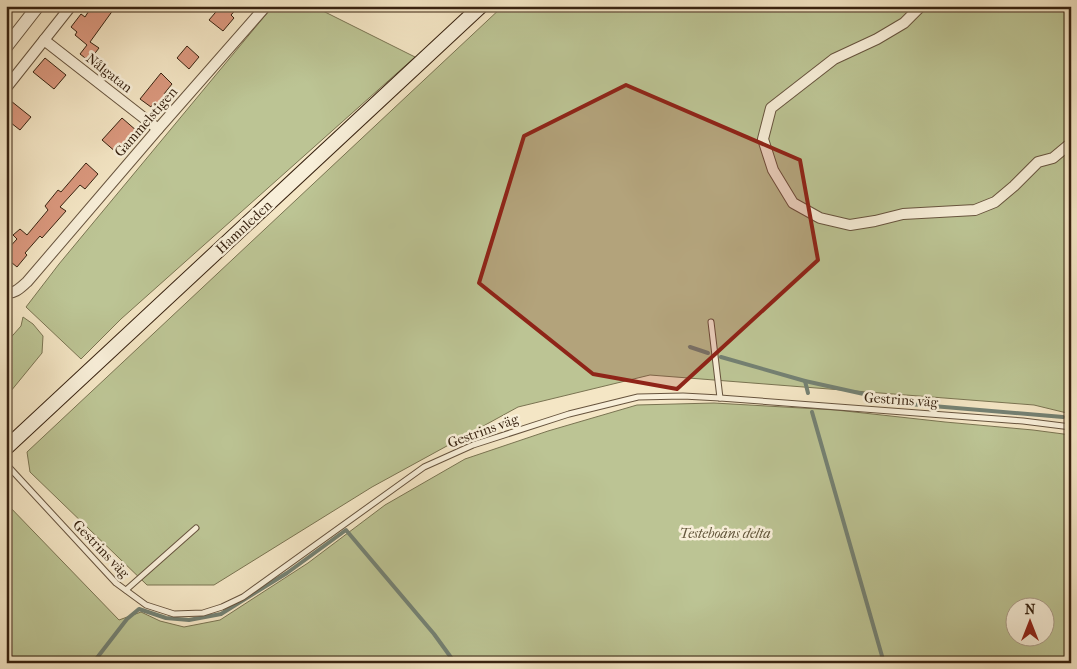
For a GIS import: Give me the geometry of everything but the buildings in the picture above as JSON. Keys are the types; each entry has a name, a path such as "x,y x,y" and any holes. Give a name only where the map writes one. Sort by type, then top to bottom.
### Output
{"main road":[{"name":"Hamnleden","path":"6,448 481,6"}],"street":[{"path":"6,47 38,6"},
{"path":"6,88 70,6"},
{"name":"Gammelstigen","path":"6,293 10,294 20,289 27,282 266,6"},
{"path":"921,6 904,23 877,39 834,59 771,108 763,139 773,170 794,203 820,218 850,225 903,214 975,210 996,202 1038,162 1053,158 1071,143"},
{"name":"Nålgatan","path":"44,40 158,129"}],"lane":[{"path":"710,322 720,398"},
{"name":"Gestrins väg","path":"6,464 116,583 146,605 174,614 203,613 222,608 243,597 424,467 473,445 569,414 638,397 683,396 720,398 1023,421 1070,427"},
{"path":"1070,427 1071,408"},
{"path":"126,590 196,528"}],"highlighted area":[{"path":"626,85 800,160 818,260 677,389 593,374 479,283 524,136"}],"green space":[{"path":"273,6 313,6 415,57 121,319 81,359 26,307 59,264"},
{"path":"503,6 1071,6 1071,414 1034,405 650,375 518,407 372,487 214,585 147,585 30,472 27,452"},
{"path":"23,317 33,324 43,336 42,353 6,397 6,343 21,326"},
{"name":"Testeboåns delta","path":"714,403 836,410 1071,435 1071,663 6,663 6,503 119,620 141,612 160,621 184,627 220,620 308,563 385,505 465,459 548,431 637,405"}],"waterway":[{"path":"690,347 708,353"},
{"path":"721,357 805,381 909,404 1063,417"},
{"path":"805,381 808,393"},
{"path":"812,412 884,663"},
{"path":"93,663 127,619 139,609 166,618 189,620 221,614 287,573 346,530 434,634 455,663"}]}
